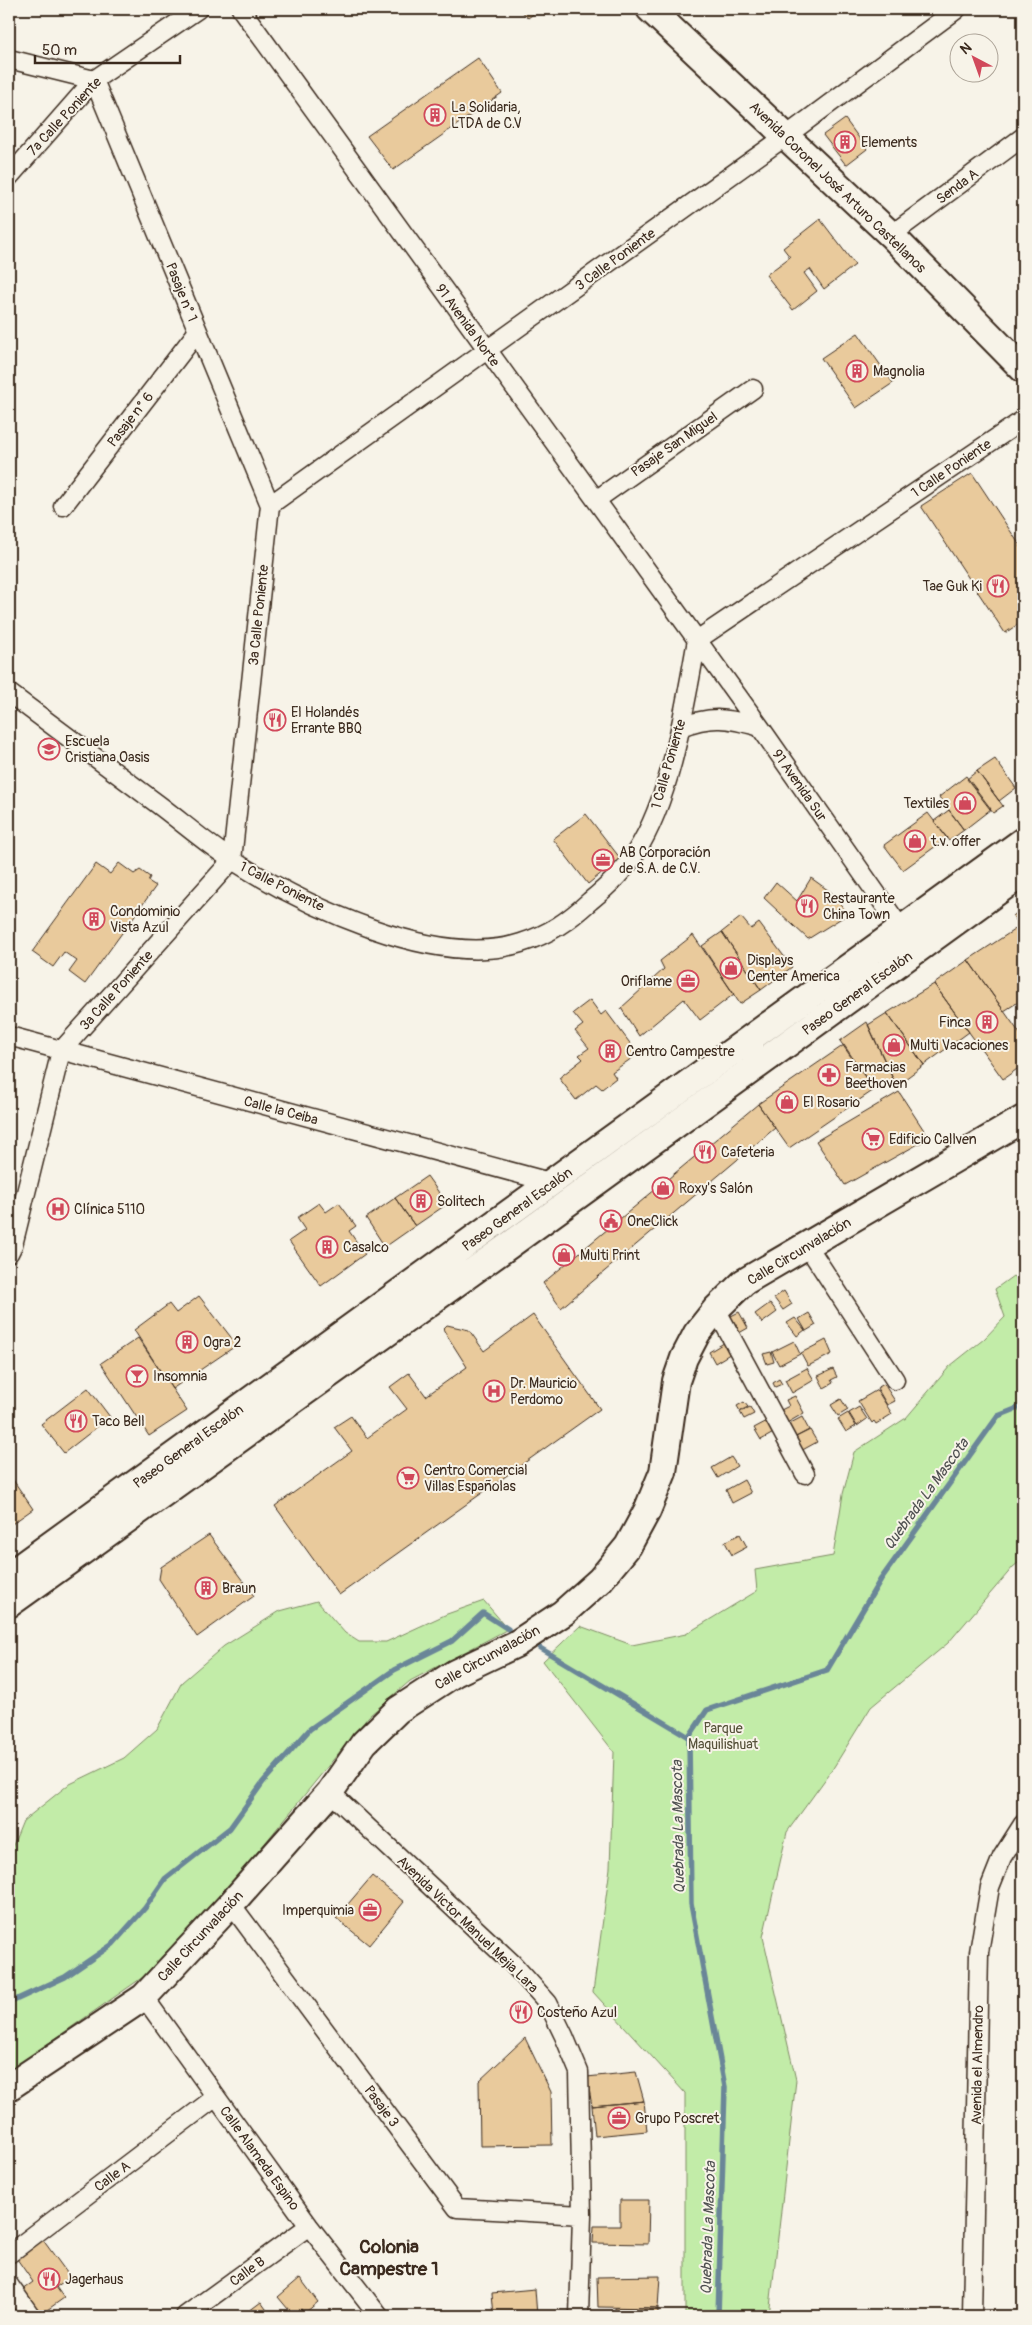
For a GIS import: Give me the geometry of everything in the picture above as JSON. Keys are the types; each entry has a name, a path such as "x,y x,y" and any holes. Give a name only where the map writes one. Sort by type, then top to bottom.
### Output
{"main road":[{"name":"Avenida Coronel José Arturo Castellanos","path":"650,9 891,236 1023,369"},
{"name":"Paseo General Escalón","path":"9,1575 1023,841"},
{"name":"Paseo General Escalón","path":"9,1604 1023,873"},
{"name":"Calle Circunvalación","path":"9,2087 144,1996 231,1904 330,1792 364,1743 398,1710 455,1673 516,1644 563,1613 600,1580 628,1546 647,1511 663,1472 676,1380 681,1366 697,1333 716,1309 744,1282 1023,1119"}],"street":[{"name":"7a Calle Poniente","path":"9,177 94,80 198,9"},
{"name":"91 Avenida Norte","path":"240,9 697,640"},
{"name":"3 Calle Poniente","path":"270,504 786,136 946,12"},
{"path":"9,59 94,80"},
{"name":"Pasaje n° 1","path":"94,80 270,504"},
{"name":"Senda A","path":"891,236 1023,137"},
{"name":"Pasaje n° 6","path":"63,506 198,331"},
{"name":"Pasaje San Miguel","path":"596,500 753,388"},
{"name":"1 Calle Poniente","path":"9,693 232,860 284,889 367,928 431,946 477,950 520,944 562,926 602,891 636,852 660,802 681,727 697,640 1023,420"},
{"name":"3a Calle Poniente","path":"9,1253 13,1244 62,1051 232,860 270,504"},
{"name":"91 Avenida Sur","path":"697,640 902,930"},
{"path":"681,727 700,720 720,718 760,727"},
{"name":"Calle la Ceiba","path":"9,1036 553,1183"},
{"path":"807,1245 895,1380"},
{"path":"716,1309 805,1474"},
{"name":"Avenida Victor Manuel Mejia Lara","path":"330,1792 512,1963 548,2003 579,2072 582,2215 579,2316"},
{"name":"Avenida el Almendro","path":"972,2316 979,1952 990,1888 1002,1858 1023,1824"},
{"name":"Pasaje 3","path":"231,1904 457,2208 582,2215"},
{"name":"Calle Alameda Espino","path":"144,1996 309,2226 379,2316"},
{"name":"Calle A","path":"9,2254 216,2097"},
{"name":"Calle B","path":"185,2316 309,2226"},
{"path":"9,2286 31,2316"}],"green space":[{"name":"Parque Maquilishuat","path":"1013,1276 1023,1283 1023,1559 1013,1567 948,1643 871,1707 832,1770 787,1832 763,1937 796,2080 769,2316 685,2316 685,2093 593,1992 610,1868 614,1752 543,1661 580,1626 632,1645 686,1634 757,1591 755,1570 833,1556 843,1494 854,1452 906,1418 950,1366 984,1339 1005,1317 995,1289"},
{"path":"317,1601 345,1633 359,1642 386,1642 447,1614 484,1601 508,1629 410,1681 369,1716 243,1870 143,1977 9,2071 9,1855 23,1821 68,1785 124,1758 157,1729 182,1682 224,1646 280,1611"}],"building":[{"path":"520,9 540,9 528,18"},
{"name":"La Solidaria, LTDA de C.V","path":"478,58 502,93 393,170 367,136"},
{"name":"Elements","path":"845,119 867,149 846,165 823,135"},
{"path":"820,219 855,265 824,289 810,269 804,273 817,291 793,310 766,275 790,257 783,248"},
{"name":"Magnolia","path":"858,333 893,383 856,408 821,358"},
{"name":"Tae Guk Ki","path":"972,473 1023,550 1023,621 1005,633 921,506"},
{"path":"995,759 1016,788 999,801 977,771"},
{"path":"977,771 1003,806 993,813 967,779"},
{"name":"Textiles","path":"966,776 991,809 964,830 939,797"},
{"path":"949,810 964,830 949,841 934,821"},
{"name":"t.v. offer","path":"928,813 947,838 903,870 884,845"},
{"path":"586,814 620,858 588,884 553,839"},
{"name":"Condominio Vista Azul","path":"119,863 134,874 140,870 150,877 148,881 156,886 85,984 69,972 77,961 64,952 53,967 32,952 96,864 110,874"},
{"name":"Restaurante China Town","path":"811,878 832,893 848,914 808,939 764,898 776,882 797,901"},
{"path":"1023,908 1023,930 1013,916"},
{"path":"741,917 751,929 759,923 792,967 761,990 722,932"},
{"path":"1020,926 1023,930 1023,999 1004,1011 968,960"},
{"name":"Displays Center America","path":"722,932 761,990 740,1004 702,946"},
{"name":"Oriflame","path":"693,935 734,994 700,1020 684,999 639,1036 621,1008 664,969 660,961"},
{"name":"Finca","path":"968,960 1023,1038 1023,1065 1003,1079 934,984"},
{"path":"934,984 969,1032 924,1065 887,1013"},
{"name":"Centro Campestre","path":"590,1000 601,1015 606,1011 638,1054 612,1072 616,1078 602,1089 596,1084 576,1100 559,1078 583,1059 579,1055 589,1048 575,1031 583,1025 573,1013"},
{"name":"Multi Vacaciones","path":"887,1013 924,1065 901,1082 893,1079 868,1025"},
{"path":"867,1022 893,1079 874,1090 840,1041"},
{"path":"844,1045 874,1090 789,1148 758,1104"},
{"name":"Edificio Callven","path":"899,1092 929,1138 845,1185 816,1141"},
{"path":"758,1104 775,1128 561,1308 543,1283"},
{"name":"Solitech","path":"427,1176 447,1204 415,1226 395,1198"},
{"path":"395,1198 415,1226 385,1247 366,1218"},
{"name":"Casalco","path":"319,1203 326,1212 339,1203 356,1226 349,1231 365,1254 321,1286 289,1241 305,1230 297,1218"},
{"path":"784,1291 792,1304 783,1310 774,1298"},
{"name":"Ogra 2","path":"199,1296 237,1345 172,1389 134,1330 169,1304 176,1313"},
{"path":"770,1303 777,1312 762,1323 755,1314"},
{"path":"739,1312 748,1328 732,1337 723,1320"},
{"path":"809,1313 816,1325 806,1331 799,1319"},
{"name":"Centro Comercial Villas Españolas","path":"533,1315 600,1409 339,1595 275,1506 352,1451 334,1427 351,1416 367,1438 407,1409 390,1387 409,1373 426,1396 467,1367 443,1329 447,1325 469,1330 484,1351"},
{"path":"795,1318 805,1330 797,1336 787,1323"},
{"name":"Insomnia","path":"138,1338 187,1411 149,1436 101,1363"},
{"path":"732,1338 738,1349 715,1363 709,1352"},
{"path":"826,1340 832,1354 808,1366 801,1353"},
{"path":"794,1341 800,1354 779,1365 772,1352"},
{"path":"771,1352 774,1362 767,1364 763,1354"},
{"path":"807,1368 814,1380 792,1393 785,1380"},
{"path":"833,1369 837,1377 831,1380 833,1383 824,1388 818,1376"},
{"path":"779,1379 782,1384 775,1387 773,1383"},
{"path":"884,1384 895,1401 887,1405 877,1388"},
{"name":"Taco Bell","path":"88,1388 110,1417 64,1453 41,1424"},
{"path":"877,1390 892,1414 876,1424 874,1421 872,1423 858,1401"},
{"path":"795,1396 804,1413 782,1426 775,1413 789,1406 786,1400"},
{"path":"841,1399 848,1410 838,1416 831,1405"},
{"path":"744,1402 748,1407 740,1411 737,1406"},
{"path":"750,1407 754,1414 744,1419 740,1412"},
{"path":"859,1407 867,1419 857,1426 849,1413"},
{"path":"848,1413 856,1426 846,1432 838,1419"},
{"path":"802,1417 809,1430 790,1440 783,1427"},
{"path":"771,1419 777,1431 761,1440 754,1428"},
{"path":"810,1430 817,1442 797,1453 790,1440"},
{"path":"731,1457 737,1466 718,1478 712,1468"},
{"path":"9,1474 33,1509 9,1526"},
{"path":"744,1480 751,1493 732,1503 726,1490"},
{"path":"740,1534 747,1547 732,1555 725,1542"},
{"name":"Braun","path":"209,1535 254,1596 197,1637 159,1579 161,1567"},
{"name":"Imperquimia","path":"372,1876 404,1902 369,1945 336,1918"},
{"path":"525,2038 551,2092 552,2145 480,2146 479,2081"},
{"path":"636,2072 644,2101 592,2106 587,2077"},
{"name":"Grupo Poscret","path":"644,2101 647,2131 595,2136 592,2106"},
{"path":"620,2200 649,2200 648,2244 593,2243 594,2226 620,2226"},
{"name":"Jagerhaus","path":"43,2240 70,2277 56,2287 64,2298 40,2315 22,2290 33,2282 17,2259"},
{"path":"660,2276 658,2308 598,2307 597,2277"},
{"path":"300,2278 318,2302 305,2313 301,2309 293,2315 278,2297"},
{"path":"535,2289 537,2316 494,2316 492,2293"},
{"path":"261,2302 271,2316 247,2316 245,2314"},
{"path":"615,2308 658,2308 658,2316 615,2316"}],"waterway":[{"name":"Quebrada La Mascota","path":"718,2316 725,2087 691,1904 689,1737 707,1710 827,1670 881,1579 998,1416 1023,1406"},
{"path":"9,2003 65,1977 113,1944 145,1908 165,1879 230,1828 263,1782 310,1729 394,1670 452,1641 483,1613 508,1629"},
{"path":"540,1648 689,1737"}],"place":[{"name":"La Solidaria, LTDA de C.V","path":"435,115"},
{"name":"Elements","path":"845,142"},
{"name":"Magnolia","path":"857,371"},
{"name":"Tae Guk Ki","path":"998,586"},
{"name":"El Holandés Errante BBQ","path":"275,720"},
{"name":"Escuela Cristiana Oasis","path":"49,749"},
{"name":"Textiles","path":"965,803"},
{"name":"t.v. offer","path":"915,841"},
{"name":"AB Corporación de S.A. de C.V.","path":"603,860"},
{"name":"Restaurante China Town","path":"807,906"},
{"name":"Condominio Vista Azul","path":"94,919"},
{"name":"Displays Center America","path":"731,968"},
{"name":"Oriflame","path":"688,981"},
{"name":"Finca","path":"987,1022"},
{"name":"Multi Vacaciones","path":"894,1045"},
{"name":"Centro Campestre","path":"610,1051"},
{"name":"Farmacias Beethoven","path":"829,1075"},
{"name":"El Rosario","path":"787,1102"},
{"name":"Edificio Callven","path":"873,1139"},
{"name":"Cafeteria","path":"705,1152"},
{"name":"Roxy's Salón","path":"663,1188"},
{"name":"Solitech","path":"421,1201"},
{"name":"Clínica 5110","path":"58,1209"},
{"name":"OneClick","path":"611,1221"},
{"name":"Casalco","path":"327,1247"},
{"name":"Multi Print","path":"564,1255"},
{"name":"Ogra 2","path":"187,1342"},
{"name":"Insomnia","path":"137,1376"},
{"name":"Dr. Mauricio Perdomo","path":"494,1391"},
{"name":"Taco Bell","path":"76,1421"},
{"name":"Centro Comercial Villas Españolas","path":"408,1478"},
{"name":"Braun","path":"206,1588"},
{"name":"Imperquimia","path":"370,1910"},
{"name":"Costeño Azul","path":"521,2012"},
{"name":"Grupo Poscret","path":"619,2118"},
{"name":"Jagerhaus","path":"49,2279"}],"district":[{"name":"Colonia Campestre 1","path":"389,2257"}]}
